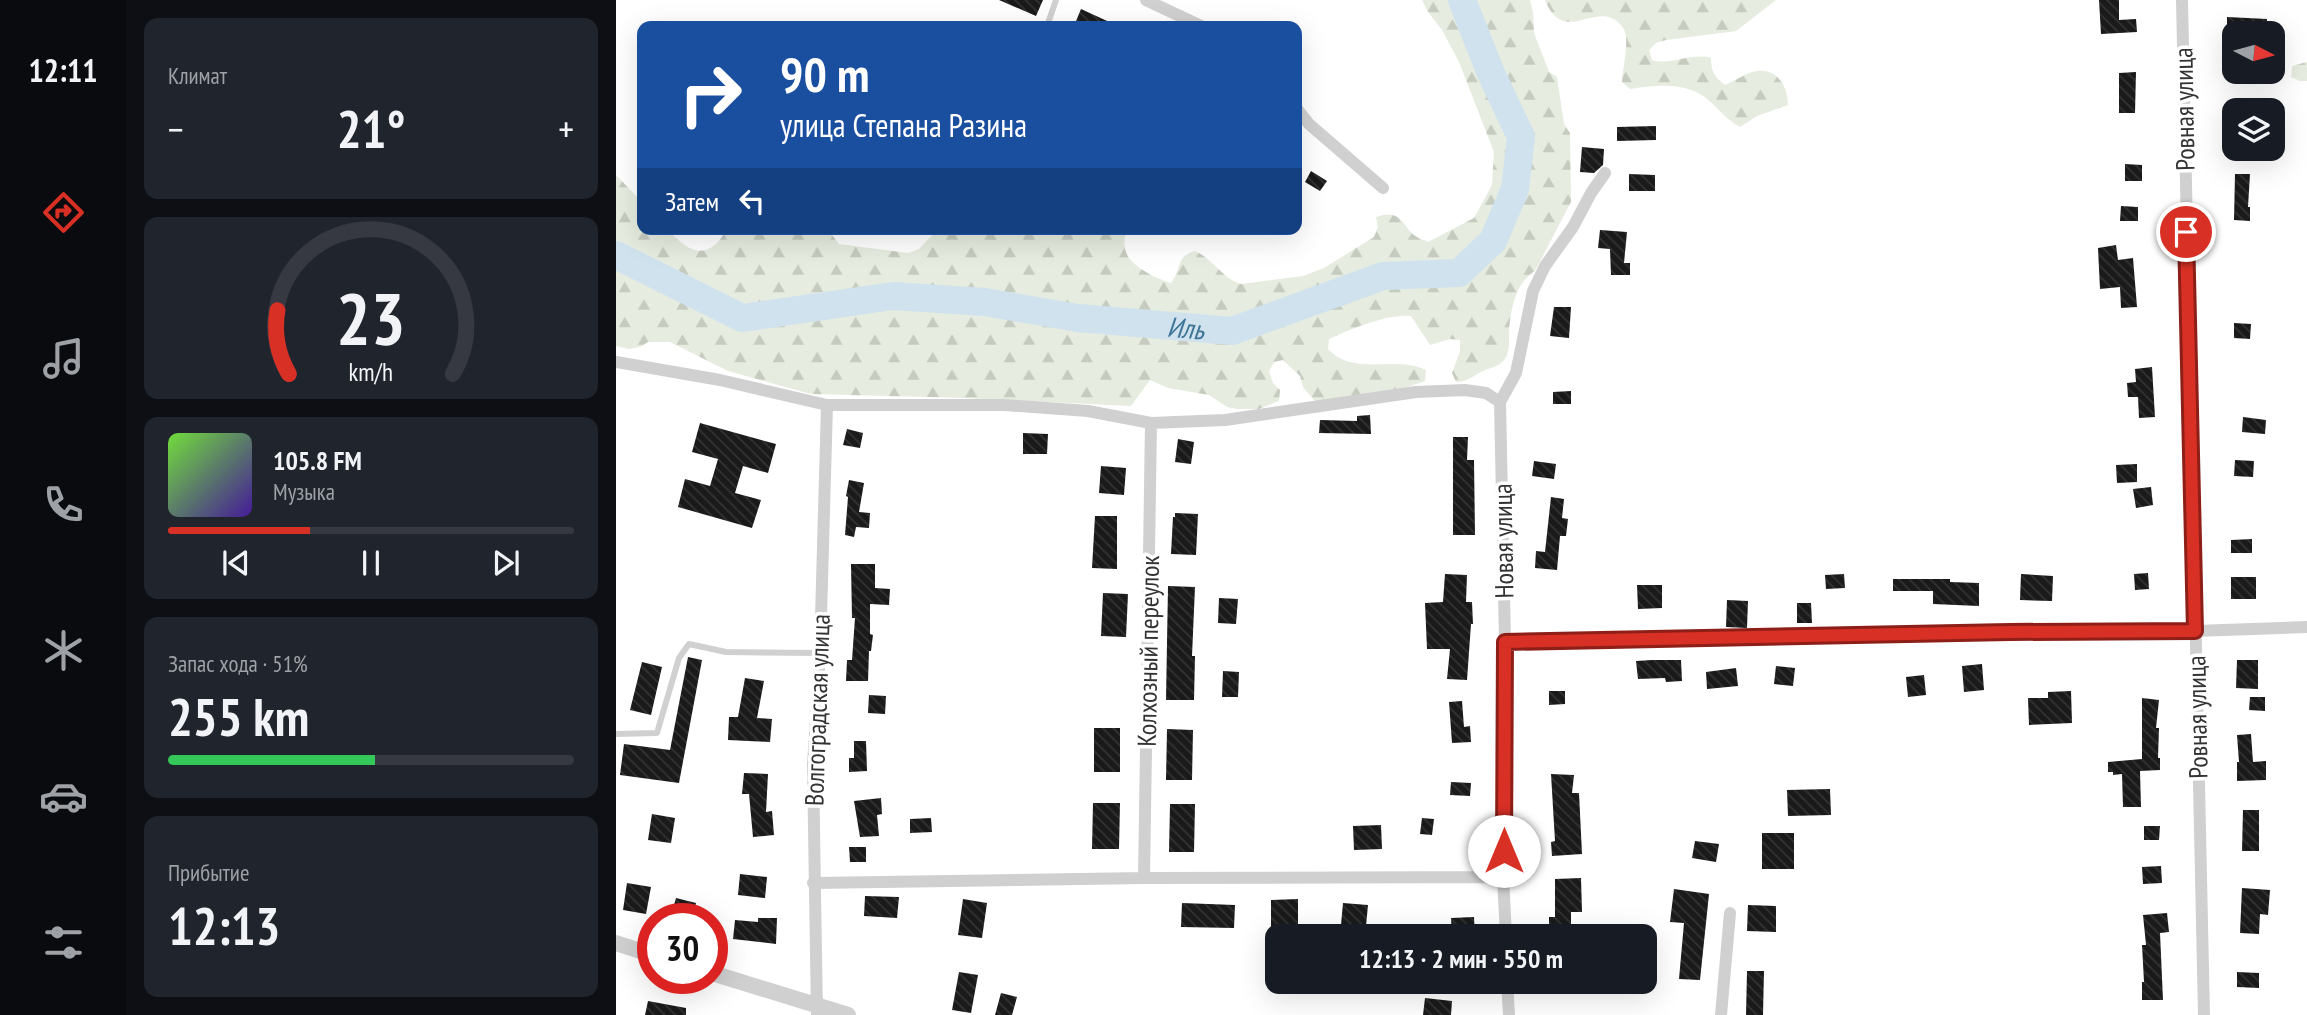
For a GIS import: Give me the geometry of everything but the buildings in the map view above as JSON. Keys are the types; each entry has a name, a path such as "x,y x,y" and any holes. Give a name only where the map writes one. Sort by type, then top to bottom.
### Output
{"street":[{"path":"1146,0 1190,21"},
{"name":"Ровная улица","path":"2182,0 2204,1015"},
{"path":"1302,115 1382,188"},
{"name":"Новая улица","path":"1505,924 1503,877 1505,642 1500,401 1516,373 1533,290 1545,266 1573,227 1605,173"},
{"path":"616,362 720,380 827,405 1004,405 1088,411 1151,423 1225,420 1416,392 1465,390 1486,393 1500,401"},
{"name":"Волгоградская улица","path":"817,1010 813,765 820,653 827,405"},
{"name":"Колхозный переулок","path":"1144,878 1151,423"},
{"path":"1505,642 2307,627"},
{"path":"813,883 1144,878 1503,877"},
{"path":"1721,1015 1730,913"},
{"path":"616,943 637,949"},
{"path":"728,979 817,1010 848,1015"},
{"path":"1507,994 1508,1015"}],"lane":[{"path":"1048,21 1056,0"},
{"path":"616,734 657,733 679,657 689,644 726,652 820,653"}],"green space":[{"path":"1422,0 1530,0 1534,33 1549,72 1557,77 1564,124 1570,133 1571,202 1535,271 1518,290 1511,317 1506,357 1498,365 1468,380 1456,382 1452,373 1460,351 1460,340 1450,339 1430,345 1411,316 1381,319 1348,331 1329,339 1328,349 1350,362 1400,364 1426,370 1425,381 1405,388 1318,405 1303,387 1300,376 1283,360 1274,362 1269,371 1273,383 1280,390 1279,401 1259,409 1227,407 1209,395 1168,388 1150,380 1131,406 811,394 728,371 670,342 648,342 629,349 616,346 616,175 637,197 637,235 672,235 698,251 713,246 723,235 832,235 839,244 908,253 919,249 932,235 1125,235 1129,257 1138,267 1152,275 1171,283 1184,257 1195,251 1229,278 1241,284 1303,276 1324,268 1374,237 1378,227 1376,217 1382,215 1396,216 1413,234 1428,242 1474,218 1492,185 1494,152 1459,62 1442,30"},
{"path":"1545,0 1776,0 1736,31 1666,40 1656,43 1649,50 1652,60 1659,61 1711,58 1714,73 1725,85 1753,72 1771,73 1784,86 1788,105 1757,116 1740,127 1706,98 1689,89 1659,86 1630,89 1622,82 1626,37 1619,23 1610,17 1600,16 1570,22 1561,20 1553,14"},
{"path":"2307,62 2307,81 2291,77 2292,66"}],"waterway":[{"name":"Иль","path":"616,255 742,318 893,296 985,302 1078,318 1232,331 1383,276 1459,273 1493,241 1515,189 1521,137 1490,71 1462,0"}],"route":[{"path":"1504,851 1505,642 2195,631 2186,232"}]}
